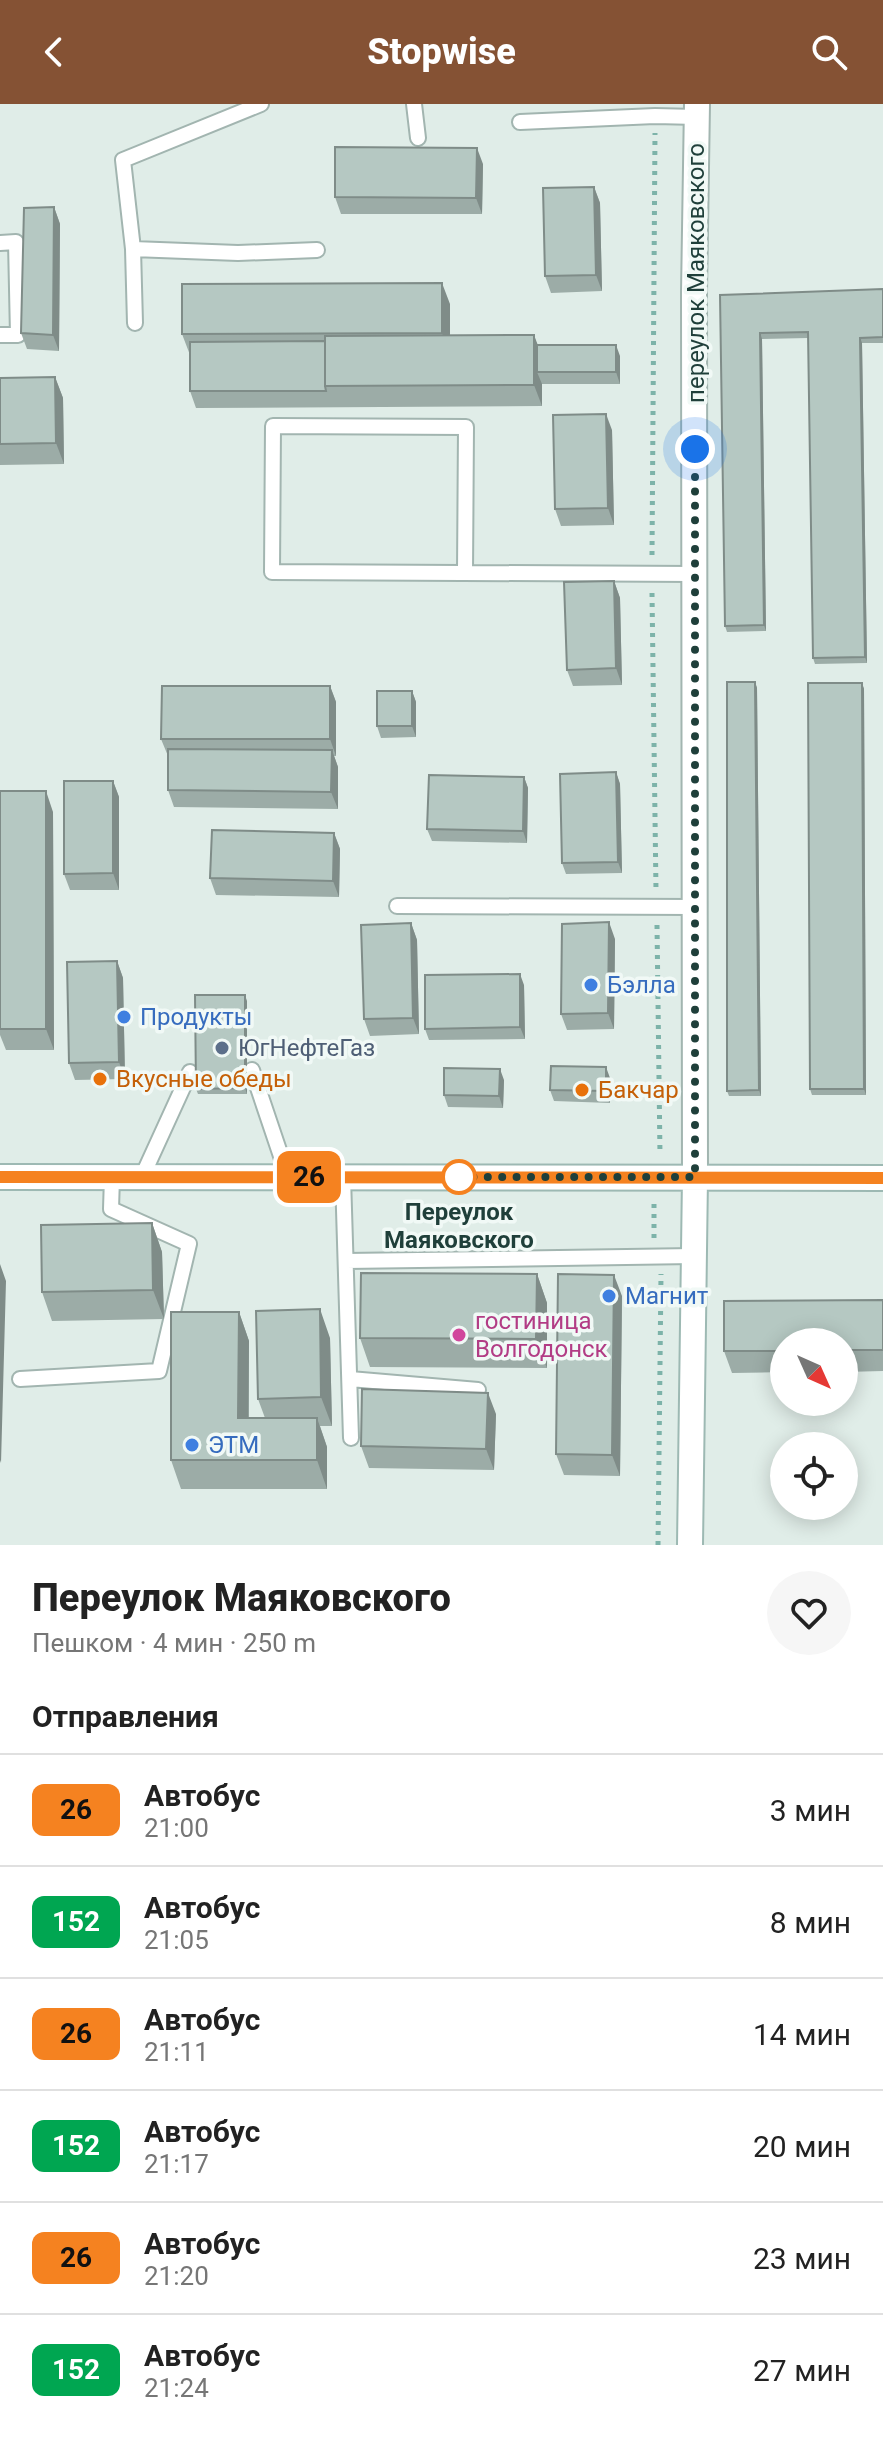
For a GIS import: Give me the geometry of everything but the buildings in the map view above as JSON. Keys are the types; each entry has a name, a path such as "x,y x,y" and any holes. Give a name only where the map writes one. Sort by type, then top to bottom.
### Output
{"street":[{"name":"переулок Маяковского","path":"690,1545 695,1177 697,110"},
{"path":"0,1177 883,1178"}],"lane":[{"path":"135,323 133,249 123,160 261,104"},
{"path":"414,104 418,138"},
{"path":"520,122 655,116 697,110"},
{"path":"0,243 16,242 18,335 0,335"},
{"path":"133,249 238,253 317,250"},
{"path":"465,573 466,427 273,426 272,572 652,574 695,574"},
{"path":"397,906 695,907"},
{"path":"252,1070 288,1177"},
{"path":"142,1177 190,1072"},
{"path":"20,1379 159,1371 189,1244 111,1209 112,1177"},
{"path":"343,1177 351,1438"},
{"path":"346,1261 694,1256"},
{"path":"350,1379 478,1390"}],"path":[{"path":"655,116 652,574 661,1176 653,1203 654,1242 662,1256 658,1545"}],"bus line":[{"name":"26","path":"0,1177 883,1178"}],"place":[{"name":"Бэлла","path":"591,985"},
{"name":"Продукты","path":"124,1017"},
{"name":"ЮгНефтеГаз","path":"222,1048"},
{"name":"Вкусные обеды","path":"100,1079"},
{"name":"Бакчар","path":"582,1090"},
{"name":"Переулок Маяковского","path":"459,1177"},
{"name":"Магнит","path":"609,1296"},
{"name":"гостиница Волгодонск","path":"459,1335"},
{"name":"ЭТМ","path":"192,1445"}],"route":[{"path":"459,1177 695,1177 695,449"}]}
